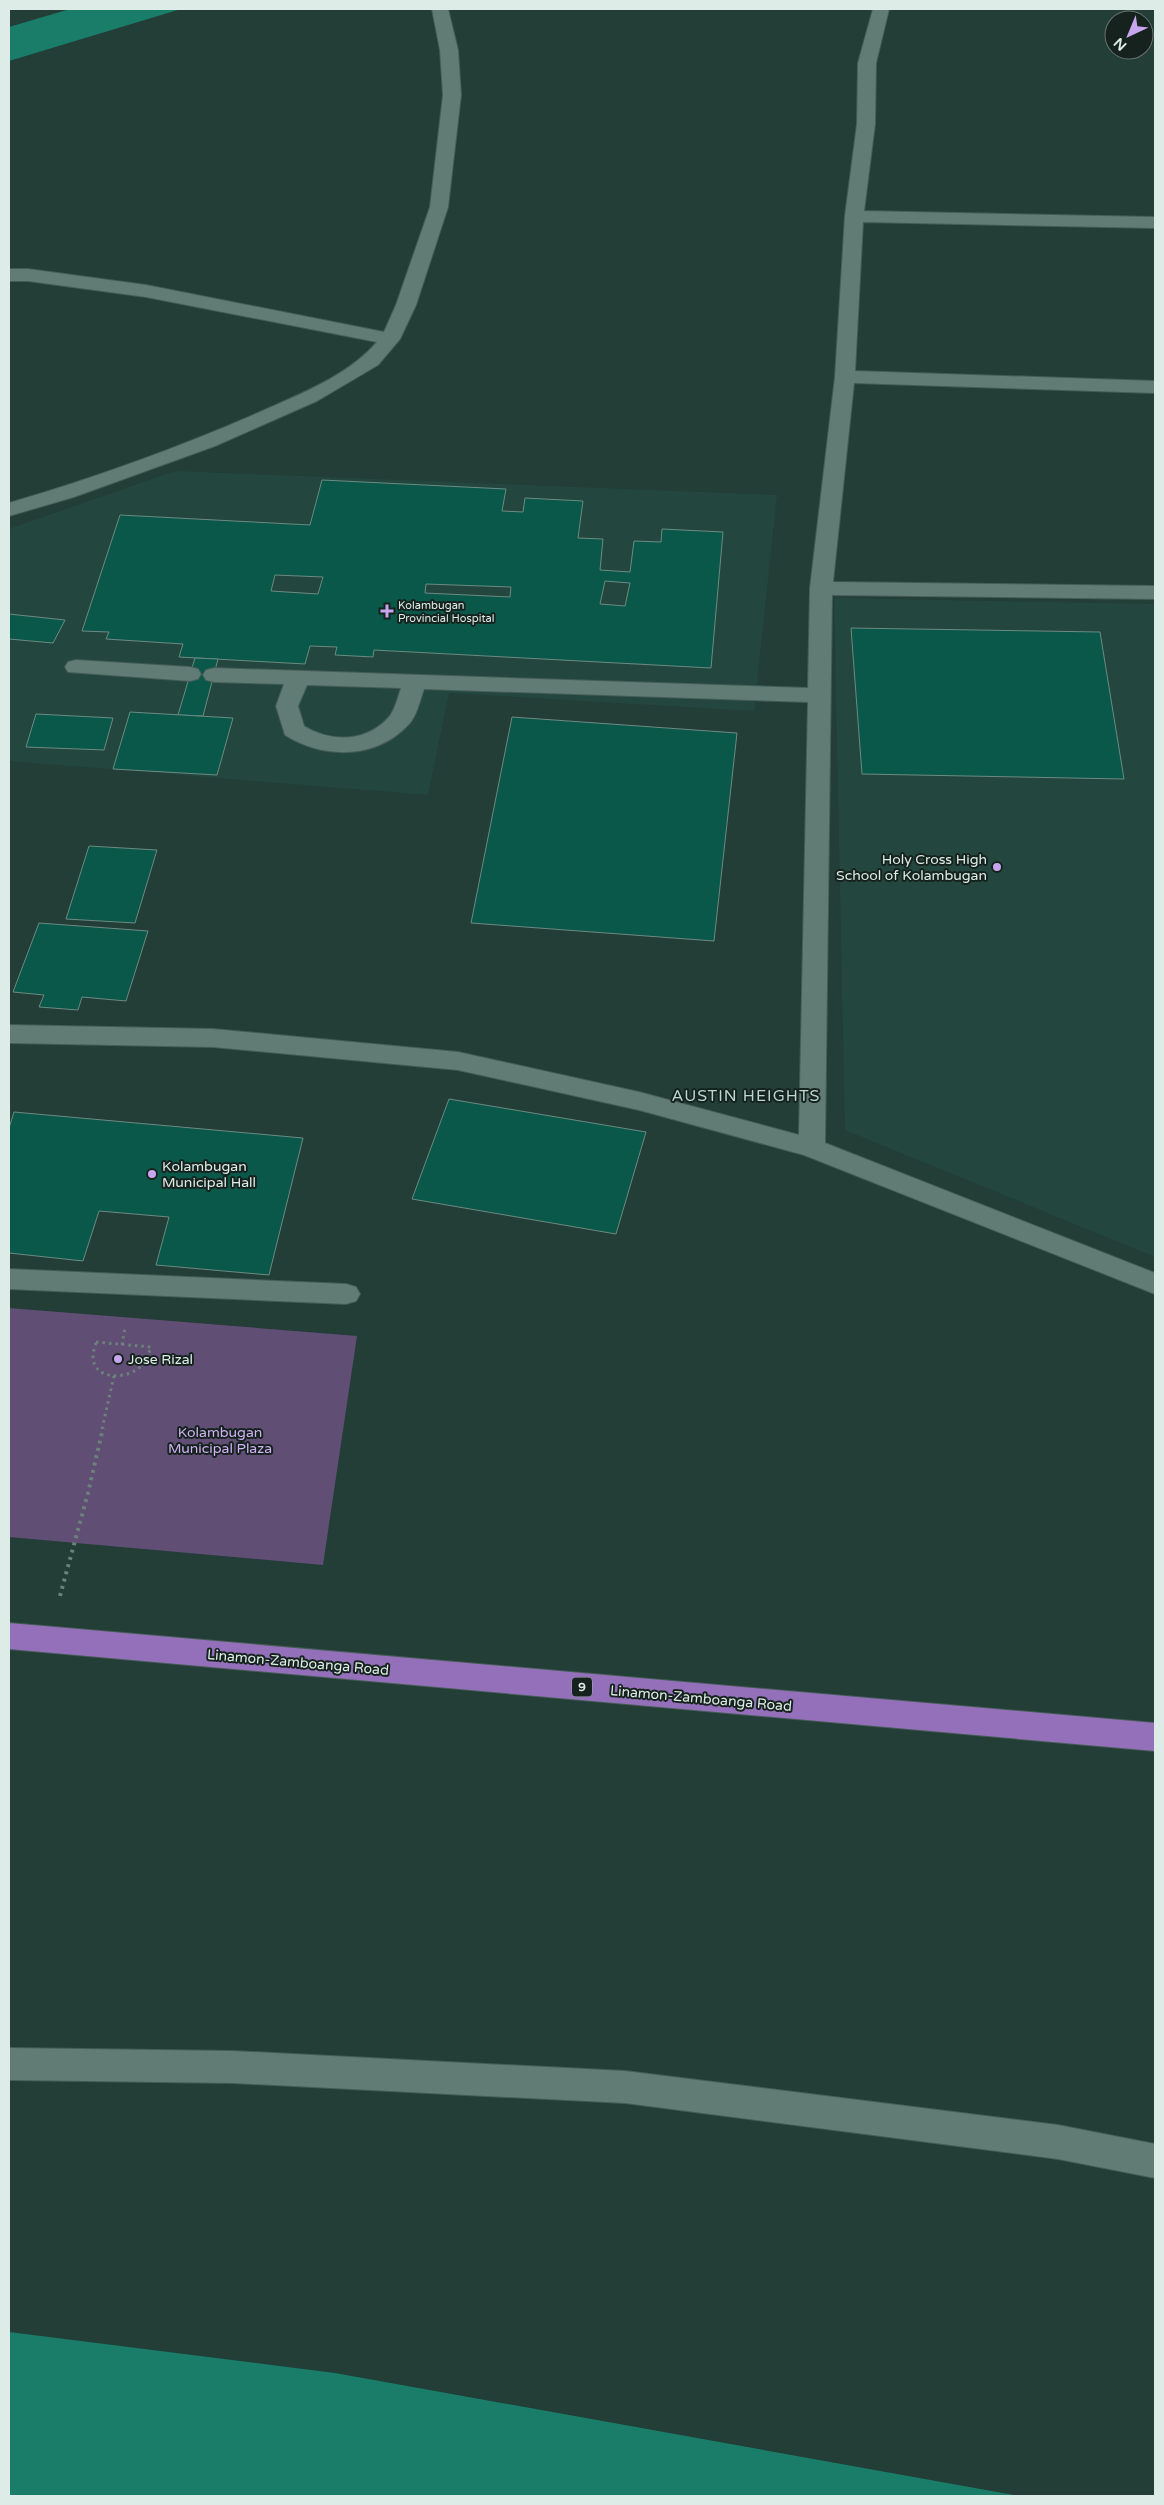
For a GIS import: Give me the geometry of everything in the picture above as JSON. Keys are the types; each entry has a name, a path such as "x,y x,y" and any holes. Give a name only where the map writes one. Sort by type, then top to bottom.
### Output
{"highway":[{"name":"Linamon-Zamboanga Road","path":"9,1636 1155,1738"}],"street":[{"path":"9,510 67,493 208,442 310,397 371,360 390,339 406,305 439,207 452,95 449,50 440,9"},
{"path":"812,1148 821,588 846,377 854,216 866,124 867,62 881,9"},
{"path":"854,216 1155,223"},
{"path":"9,275 28,275 146,291 390,339"},
{"path":"846,377 1155,387"},
{"path":"821,588 1155,593"},
{"path":"76,667 190,674"},
{"path":"214,675 819,695"},
{"path":"298,678 287,706 293,730 311,741 350,746 379,738 401,719 415,682"},
{"path":"9,1034 213,1038 458,1061 639,1101 812,1148 1155,1284"},
{"path":"9,1279 346,1294"},
{"path":"9,2064 234,2067 625,2087 1058,2142 1155,2161"}],"path":[{"path":"96,1342 151,1347 145,1365 137,1371 114,1376 103,1373 96,1366 93,1357 96,1342"},
{"path":"48,1640 88,1493 114,1376"}],"shaded area":[{"path":"70,9 181,9 9,61 9,27"},
{"name":"Kolambugan Provincial Hospital","path":"175,471 777,495 754,711 449,693 428,795 9,761 9,529"},
{"name":"Holy Cross High School of Kolambugan","path":"834,598 1155,604 1155,1257 845,1130"},
{"path":"9,2332 335,2373 1020,2496 9,2496"}],"green space":[{"name":"Kolambugan Municipal Plaza","path":"9,1308 357,1336 323,1565 9,1537"}],"building":[{"path":"322,480 506,489 502,511 523,512 525,498 583,501 578,538 603,539 600,570 630,572 634,541 661,542 662,529 723,532 711,668 374,650 373,657 335,655 337,647 310,646 305,664 179,657 183,644 106,639 109,632 82,631 120,515 310,525","holes":["275,575 323,577 318,594 271,591","605,581 630,583 625,606 600,604","426,584 511,587 510,597 425,593"]},
{"path":"9,614 65,620 53,643 9,639"},
{"path":"851,628 1100,632 1124,779 862,774"},
{"path":"195,658 218,659 203,716 178,715"},
{"path":"130,712 233,718 217,775 113,769"},
{"path":"36,714 113,718 104,750 26,747"},
{"path":"512,717 737,733 714,941 471,923"},
{"path":"89,846 157,850 135,923 66,919"},
{"path":"39,923 148,931 126,1001 82,997 78,1010 39,1007 44,995 13,992"},
{"path":"449,1099 646,1132 616,1234 412,1199"},
{"name":"Kolambugan Municipal Hall","path":"14,1112 303,1138 269,1275 156,1265 169,1217 99,1211 83,1261 9,1253 9,1128"}],"place":[{"name":"Kolambugan Provincial Hospital","path":"387,611"},
{"name":"Holy Cross High School of Kolambugan","path":"997,867"},
{"name":"Kolambugan Municipal Hall","path":"152,1174"},
{"name":"Jose Rizal","path":"118,1359"}],"district":[{"name":"AUSTIN HEIGHTS","path":"746,1095"}]}
